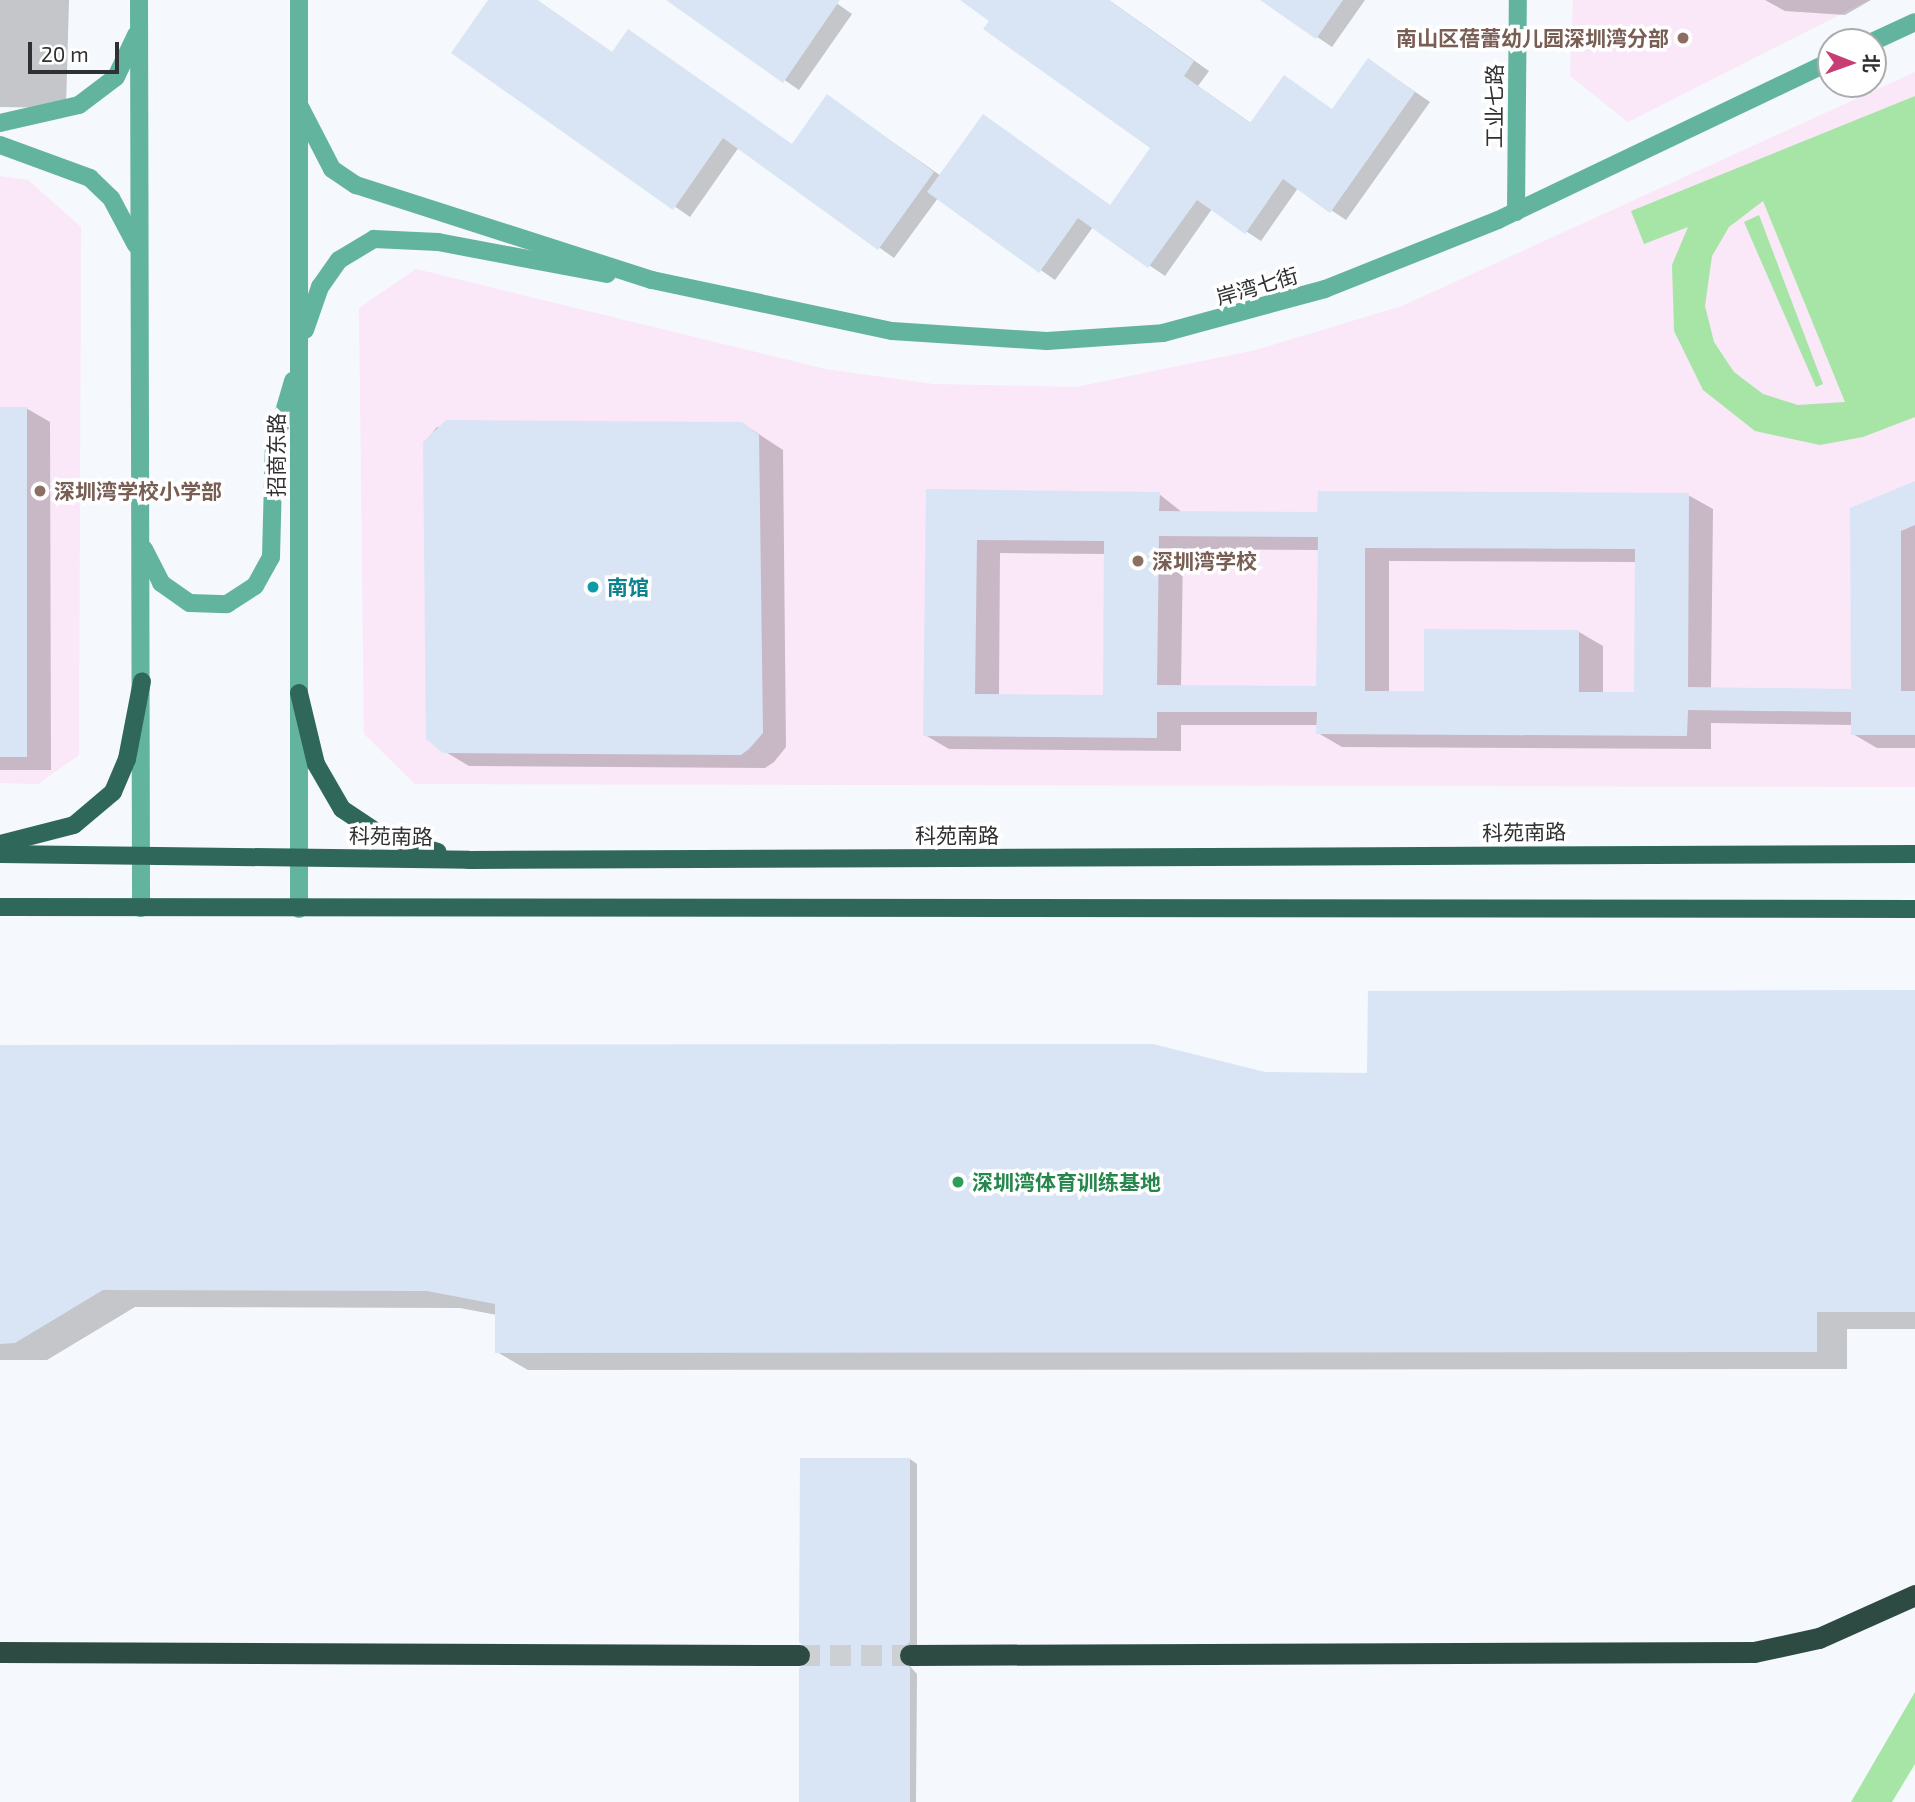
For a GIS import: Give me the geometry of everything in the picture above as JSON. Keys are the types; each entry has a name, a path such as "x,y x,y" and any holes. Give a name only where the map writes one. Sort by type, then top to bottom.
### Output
{"highway":[{"path":"910,1655 1754,1652 1819,1638 1915,1595"},
{"path":"0,1652 799,1655"}],"main road":[{"path":"0,844 74,825 113,793 127,759 142,681"},
{"path":"299,692 316,764 342,809 381,835 469,860"},
{"name":"科苑南路","path":"0,855 469,860 1915,854"},
{"path":"0,907 1915,909"}],"street":[{"path":"139,0 137,247 142,681 141,908"},
{"name":"招商东路","path":"299,0 299,909"},
{"name":"工业七路","path":"1516,212 1518,0"},
{"path":"1887,35 1915,22"},
{"path":"0,123 79,105 116,78 139,28"},
{"name":"岸湾七街","path":"652,280 892,331 990,341 1114,338 1271,307 1516,212 1817,68"},
{"path":"299,105 332,169 356,185 652,280"},
{"path":"0,145 90,178 111,198 137,247"},
{"path":"141,540 161,583 190,603 227,604 255,586 271,557 274,446 320,286 339,260 374,239 438,242 652,280"}],"shaded area":[{"name":"南山区蓓蕾幼儿园深圳湾分部","path":"1573,0 1869,0 1628,122 1570,76"},
{"name":"深圳湾学校","path":"1915,72 1915,787 415,784 364,734 359,308 416,269 825,369 933,384 1076,387 1256,350 1402,306 1858,98 1887,98 1887,85"},
{"name":"深圳湾学校小学部","path":"0,176 28,180 81,227 79,755 38,784 0,783"}],"green space":[{"path":"1915,96 1915,417 1863,437 1820,445 1755,431 1703,390 1674,331 1672,265 1688,227 1644,244 1631,211","holes":["1763,201 1845,402 1798,405 1763,394 1734,372 1714,342 1705,306 1712,256 1729,227"]},
{"path":"1759,215 1823,384 1816,387 1744,222"},
{"path":"1915,1692 1915,1764 1892,1802 1851,1802"}],"building":[{"path":"488,0 537,0 612,52 628,29 792,144 827,94 934,172 878,250 723,138 673,210 451,53"},
{"path":"666,0 840,0 783,83"},
{"path":"960,0 1109,0 1194,61 1184,76 1250,123 1284,75 1332,109 1368,58 1415,92 1330,213 1283,179 1245,234 1197,200 1148,268 1078,218 1039,273 927,192 983,114 1110,205 1150,148 983,29 989,21"},
{"path":"1260,0 1343,0 1316,39"},
{"path":"0,407 27,407 27,757 0,757"},
{"name":"南馆","path":"446,420 742,422 759,435 763,733 749,749 741,755 443,753 426,739 423,442"},
{"path":"1915,481 1915,525 1901,531 1901,691 1915,691 1915,735 1851,735 1851,712 1688,710 1687,736 1316,734 1317,712 1157,712 1157,738 923,736 926,489 1160,492 1159,511 1317,512 1318,491 1689,493 1688,687 1851,689 1850,508","holes":["1159,536 1318,537 1316,686 1157,685","977,540 1104,541 1103,695 975,694","1365,548 1635,549 1634,692 1579,692 1579,630 1424,629 1424,691 1365,691"]},
{"name":"深圳湾体育训练基地","path":"1915,990 1915,1312 1817,1312 1817,1352 495,1353 495,1304 427,1291 103,1290 15,1343 0,1344 0,1045 1153,1044 1265,1072 1367,1073 1368,991"},
{"path":"800,1458 910,1458 910,1642 897,1654 910,1668 910,1802 799,1802 799,1668 812,1656 799,1642"}],"tunnel":[{"path":"799,1655 910,1655"}],"place":[{"name":"南山区蓓蕾幼儿园深圳湾分部","path":"1683,38"},
{"name":"深圳湾学校小学部","path":"40,491"},
{"name":"深圳湾学校","path":"1138,561"},
{"name":"南馆","path":"593,587"},
{"name":"深圳湾体育训练基地","path":"958,1182"}]}
